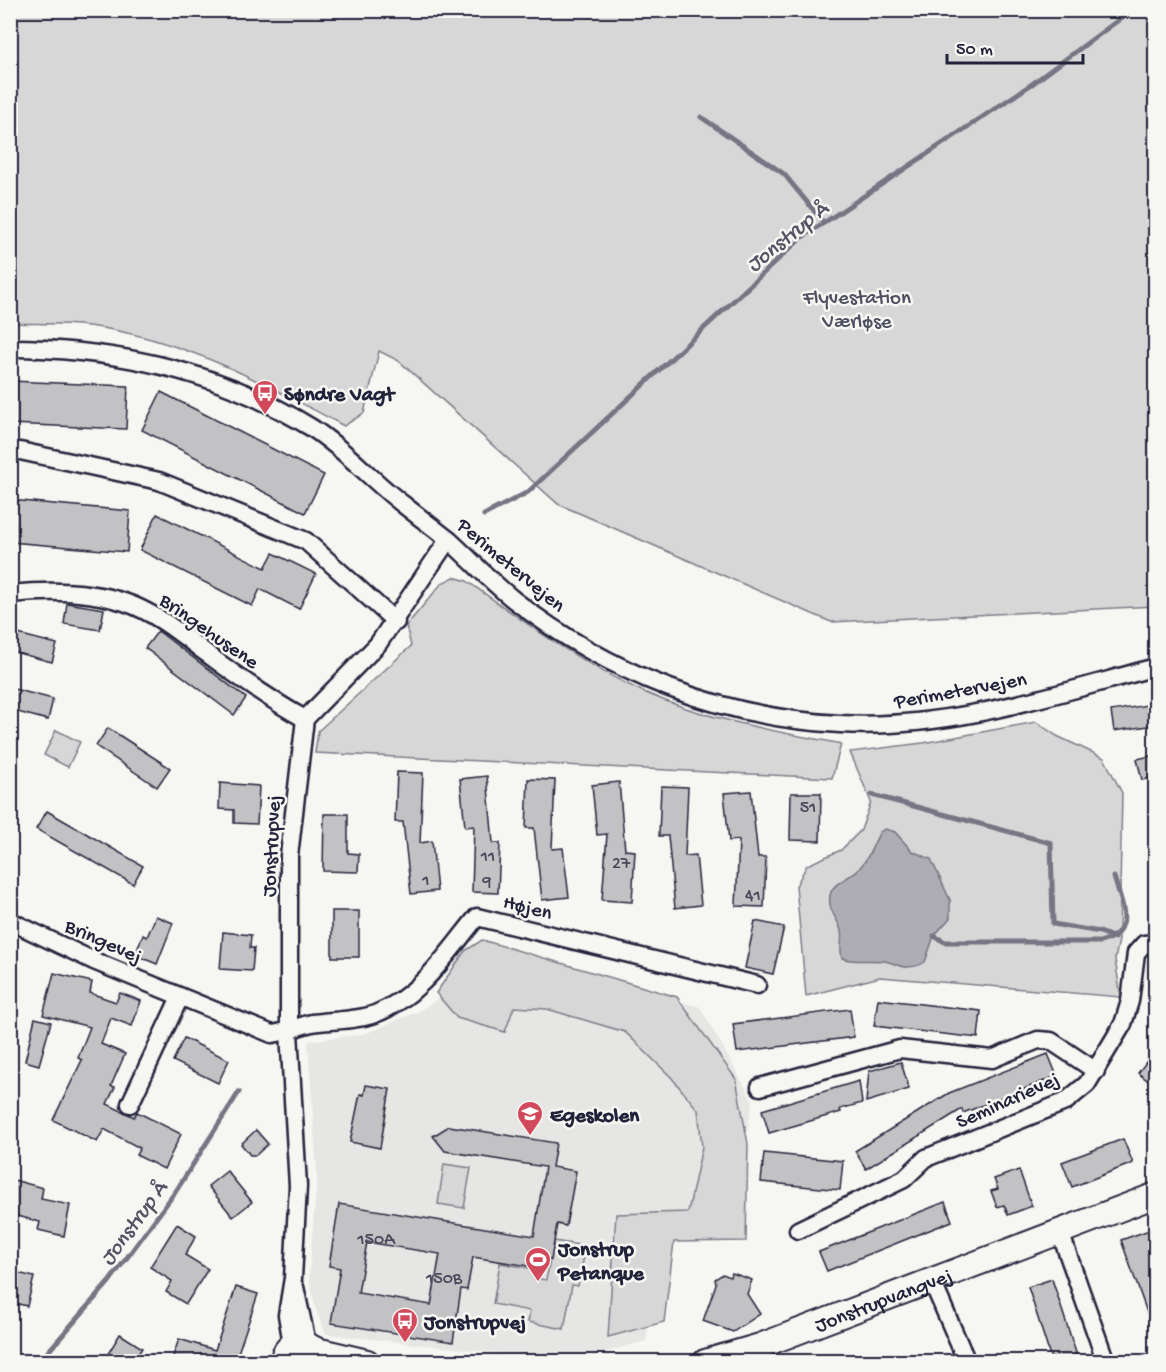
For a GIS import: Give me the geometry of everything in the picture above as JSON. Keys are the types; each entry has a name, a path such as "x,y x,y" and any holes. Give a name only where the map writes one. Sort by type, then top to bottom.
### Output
{"street":[{"name":"Perimetervejen","path":"10,348 56,348 101,353 161,364 209,379 260,400 313,429 331,442 448,540 512,599 575,643 638,675 705,702 770,717 841,724 928,722 1002,708 1155,667"},
{"path":"20,451 159,481 306,541 396,622"},
{"path":"305,719 378,644 396,622 448,540"},
{"name":"Bringehusene","path":"10,594 87,593 126,602 163,621 267,698 305,719"},
{"name":"Jonstrupvej","path":"303,1352 293,1278 298,1186 290,1032 289,856 305,719"},
{"name":"Højen","path":"290,1032 308,1024 373,1015 396,1004 425,980 477,917 757,985"},
{"name":"Bringevej","path":"10,921 180,997 272,1034 290,1032"},
{"name":"Seminarievej","path":"798,1230 904,1179 926,1158 1065,1102 1087,1084 1124,1024 1130,1002 1136,953 1144,944 1155,942"},
{"path":"130,1104 180,997"},
{"path":"760,1088 900,1049 992,1059 1038,1040 1051,1041 1096,1071"},
{"name":"Jonstrupvangvej","path":"705,1362 760,1346 1155,1195"},
{"path":"1060,1232 1106,1362"},
{"path":"932,1281 967,1362"},
{"path":"303,1352 367,1362"}],"shaded area":[{"path":"885,829 895,832 912,851 931,859 950,900 950,918 934,936 925,962 916,966 904,967 887,962 852,960 842,958 841,955 841,931 830,905 832,891 835,886 857,871 880,832"},
{"name":"Egeskolen","path":"501,954 700,1007 753,1101 725,1239 663,1235 646,1341 598,1354 515,1355 326,1334 315,1307 309,1277 317,1174 308,1041 364,1034 420,1011"}],"green space":[{"name":"Flyvestation Værløse","path":"11,10 1155,11 1155,606 831,622 558,504 399,361 379,351 364,413 344,426 252,378 189,351 156,340 89,326 11,323"},
{"path":"454,577 467,581 576,656 646,693 718,718 841,744 832,778 315,753 318,731 411,646 406,626 442,583"},
{"path":"1036,722 1057,736 1104,758 1122,793 1119,940 1115,959 1121,997 880,977 806,996 796,886 807,865 841,850 861,830 871,802 850,752 923,743"},
{"path":"56,730 80,742 68,767 44,755"},
{"path":"482,940 677,997 736,1079 748,1144 746,1241 674,1242 664,1322 608,1337 616,1214 688,1212 702,1147 698,1110 671,1077 625,1032 547,1009 514,1007 505,1032 457,1018 436,993 465,951"},
{"path":"444,1164 471,1168 464,1208 438,1204"},
{"name":"Jonstrup Petanque","path":"554,1241 586,1246 578,1286 572,1285 564,1329 528,1322 530,1311 493,1304 500,1263 535,1269 534,1278 546,1280"}],"building":[{"path":"10,381 128,386 126,429 10,424"},
{"path":"161,392 324,475 305,513 142,430"},
{"path":"10,500 130,511 127,552 10,542"},
{"path":"157,514 265,568 273,553 316,574 299,609 260,589 252,606 140,550"},
{"path":"67,603 104,609 100,630 64,624"},
{"path":"158,631 246,698 234,715 145,648"},
{"path":"10,632 57,644 52,662 10,651"},
{"path":"10,688 53,699 48,720 10,710"},
{"path":"1153,704 1155,725 1114,731 1111,711"},
{"path":"108,728 170,768 157,787 96,746"},
{"path":"1155,755 1155,777 1142,780 1137,759"},
{"path":"397,772 423,773 420,843 432,841 437,891 411,894 403,822 395,822"},
{"path":"487,776 493,843 500,843 498,893 472,892 474,826 465,827 460,779"},
{"path":"528,779 555,780 552,849 563,848 569,897 542,900 534,828 526,828"},
{"path":"619,782 625,850 635,851 632,902 602,900 607,834 597,835 592,785"},
{"path":"220,783 259,786 257,824 234,823 234,810 219,809"},
{"path":"661,786 688,787 685,856 696,855 701,905 675,908 668,836 659,836"},
{"path":"751,791 758,857 766,857 764,907 736,906 739,840 729,841 724,793"},
{"path":"791,793 821,793 820,841 790,840"},
{"path":"47,811 143,866 133,884 36,829"},
{"path":"324,814 348,814 348,853 359,854 358,872 323,871"},
{"path":"332,911 359,911 359,957 332,957"},
{"path":"156,916 173,923 157,964 135,955 143,935 147,937"},
{"path":"755,921 784,927 773,974 745,968"},
{"path":"223,932 251,935 250,948 254,948 252,971 220,969"},
{"path":"54,973 92,982 90,993 116,1002 120,993 141,1001 132,1026 111,1018 101,1044 125,1054 111,1086 115,1087 107,1104 134,1117 137,1112 181,1134 164,1169 136,1155 140,1148 104,1129 97,1142 53,1120 82,1060 78,1058 90,1027 43,1015"},
{"path":"878,999 981,1011 978,1038 874,1026"},
{"path":"850,1009 854,1037 737,1052 733,1024"},
{"path":"35,1018 51,1022 39,1065 25,1061"},
{"path":"184,1038 229,1060 218,1083 173,1061"},
{"path":"1155,1050 1155,1086 1138,1073"},
{"path":"1048,1054 1057,1076 963,1113 962,1109 866,1169 855,1151 949,1093"},
{"path":"901,1062 909,1089 866,1102 869,1071"},
{"path":"859,1081 862,1103 840,1109 841,1112 769,1133 762,1110"},
{"path":"366,1085 390,1089 380,1148 350,1142 360,1094 364,1095"},
{"path":"449,1126 556,1143 552,1167 576,1171 566,1226 557,1224 551,1260 543,1258 541,1268 473,1257 467,1290 461,1289 453,1342 331,1323 340,1268 329,1266 339,1204 534,1236 545,1167 445,1151 433,1136","holes":["367,1242 440,1254 431,1305 358,1293"]},
{"path":"256,1130 268,1144 256,1155 250,1155 241,1144"},
{"path":"1123,1139 1133,1163 1072,1187 1062,1162"},
{"path":"764,1153 843,1161 840,1190 761,1182"},
{"path":"1019,1170 1032,1206 1008,1215 1004,1205 997,1207 991,1191 998,1189 994,1179"},
{"path":"227,1171 252,1202 233,1217 208,1186"},
{"path":"10,1179 43,1188 41,1199 70,1205 64,1236 38,1230 40,1222 10,1214"},
{"path":"945,1202 952,1221 827,1271 819,1252"},
{"path":"177,1224 196,1236 185,1255 208,1269 186,1304 166,1292 172,1281 150,1267"},
{"path":"1155,1228 1155,1332 1154,1332 1121,1240"},
{"path":"10,1271 34,1277 27,1306 10,1302"},
{"path":"732,1273 752,1280 747,1294 760,1314 733,1332 703,1321 716,1284 715,1279 723,1274 730,1277"},
{"path":"1052,1279 1079,1362 1052,1362 1028,1287"},
{"path":"236,1287 258,1294 237,1356 242,1358 242,1362 171,1362 179,1339 215,1350"},
{"path":"120,1334 142,1348 133,1362 103,1362"}],"waterway":[{"name":"Jonstrup Å","path":"484,515 528,492 801,238 1032,84 1132,10"},
{"path":"1138,10 1156,23"},
{"path":"701,117 784,174 824,223"},
{"path":"872,795 1051,843 1053,924 1100,932 1115,938"},
{"path":"934,936 945,942 1100,942 1112,937 1123,924 1123,907 1114,877"},
{"name":"Jonstrup Å","path":"39,1362 109,1282 176,1191 239,1092"}],"place":[{"name":"Søndre Vagt","path":"265,416"},
{"name":"Egeskolen","path":"530,1137"},
{"name":"Jonstrup Petanque","path":"538,1283"},
{"name":"Jonstrupvej","path":"405,1344"}]}
